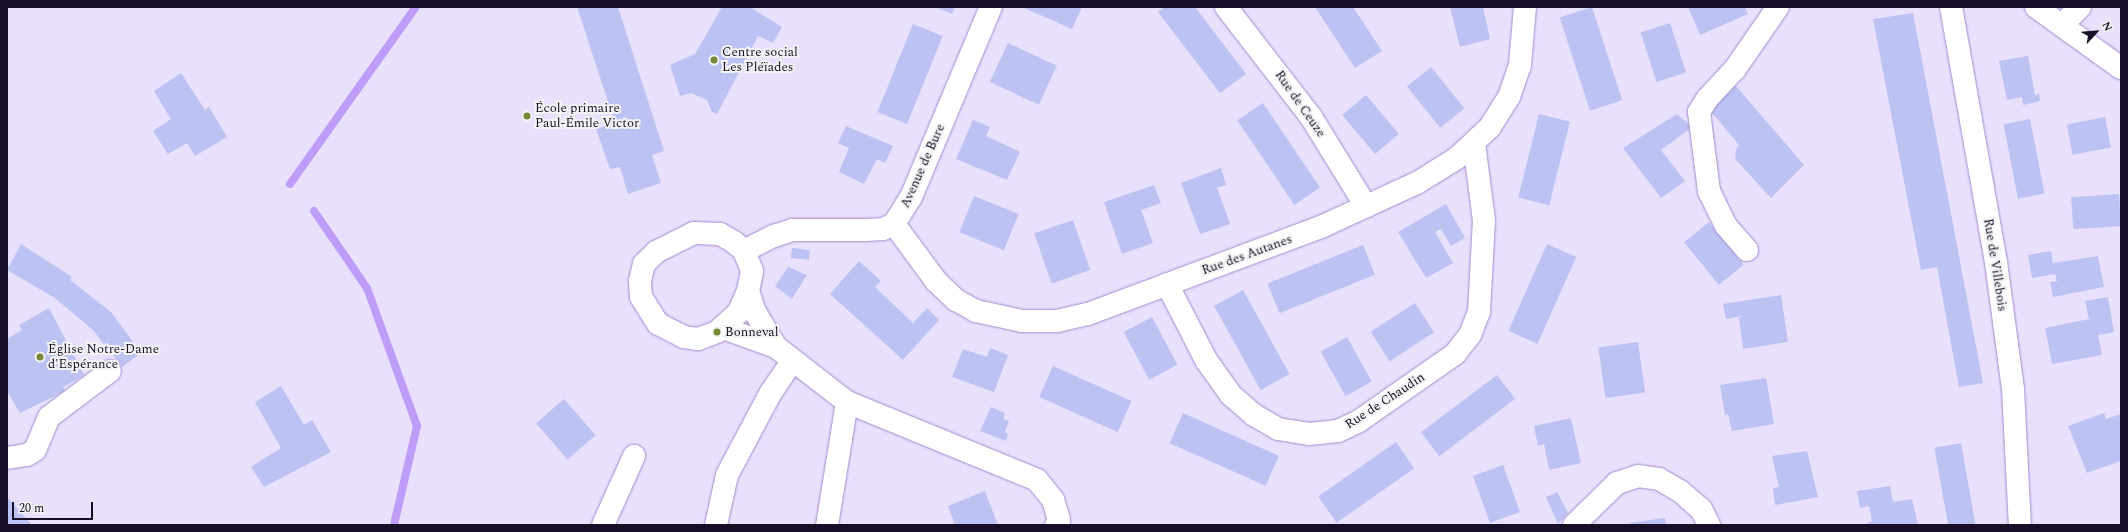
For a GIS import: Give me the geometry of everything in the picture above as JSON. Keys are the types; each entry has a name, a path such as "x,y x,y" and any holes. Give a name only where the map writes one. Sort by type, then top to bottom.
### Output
{"street":[{"name":"Avenue de Bure","path":"894,224 911,197 991,7"},
{"name":"Rue de Ceuze","path":"1226,7 1311,117 1366,206"},
{"name":"Rue des Autanes","path":"894,224 916,258 956,300 976,311 1001,318 1057,321 1088,314 1323,226 1417,183 1457,158 1490,127 1509,97 1520,65 1525,7"},
{"path":"1747,250 1726,226 1709,191 1699,112 1707,98 1734,69 1778,7"},
{"name":"Rue de Villebois","path":"1951,7 1996,262 2013,389 2022,524"},
{"path":"2036,7 2063,24 2121,68"},
{"path":"2063,24 2080,7"},
{"name":"Rue de Chaudin","path":"1167,284 1206,360 1231,395 1254,415 1278,429 1309,434 1338,431 1359,421 1455,354 1470,335 1479,312 1484,221 1474,142"},
{"path":"744,251 774,236 792,230 866,230 883,229 894,224"},
{"path":"694,233 720,234 744,251 752,271 748,291 738,313 723,328 698,339 684,337 658,324 641,297 640,281 644,264 656,252 694,233"},
{"path":"748,291 755,312 776,347 792,361 848,402 1037,480 1053,500 1059,520 1056,525"},
{"path":"723,328 776,347"},
{"path":"716,525 727,475 770,394 792,361"},
{"path":"7,458 27,456 35,450 49,417 110,371"},
{"path":"827,525 848,402"},
{"path":"603,525 634,456"},
{"path":"1574,525 1617,482 1638,476 1659,479 1680,491 1701,508 1709,525"}],"building":[{"path":"577,7 618,7 664,151 652,155 661,183 628,194 620,167 610,169 596,129 615,123"},
{"name":"Centre social Les Pléïades","path":"722,7 750,7 782,27 773,43 758,36 717,114 712,112 707,100 691,93 680,96 670,65 695,54"},
{"path":"935,7 955,7 952,14"},
{"path":"1022,7 1082,7 1072,29"},
{"path":"1165,7 1195,7 1246,74 1220,93 1158,12"},
{"path":"1315,7 1353,7 1382,51 1355,68"},
{"path":"1450,7 1483,7 1490,39 1460,47"},
{"path":"1592,7 1622,100 1590,111 1560,18"},
{"path":"1688,7 1745,7 1748,14 1700,35"},
{"path":"1913,13 1983,383 1959,387 1937,267 1921,270 1873,19"},
{"path":"1670,23 1686,72 1657,82 1641,33"},
{"path":"913,24 943,36 907,124 877,112"},
{"path":"1008,43 1057,66 1039,105 990,82"},
{"path":"2028,56 2035,95 2039,94 2040,101 2023,105 2022,97 2007,100 1999,61"},
{"path":"1431,67 1464,108 1440,128 1407,87"},
{"path":"181,73 205,110 209,107 227,137 195,156 187,143 168,154 153,131 171,119 154,91"},
{"path":"1735,85 1804,165 1771,198 1735,159 1736,149 1739,145 1709,109"},
{"path":"1366,95 1399,134 1375,154 1342,115"},
{"path":"1263,103 1320,188 1294,205 1237,120"},
{"path":"1539,114 1570,122 1549,205 1518,197"},
{"path":"1677,114 1692,127 1661,150 1685,181 1661,198 1623,148"},
{"path":"2105,117 2111,147 2073,155 2067,124"},
{"path":"2030,119 2045,194 2018,199 2003,124"},
{"path":"973,120 990,127 986,136 1020,152 1007,180 956,159"},
{"path":"846,126 893,146 885,163 877,159 864,184 839,172 849,148 838,143"},
{"path":"1221,168 1226,185 1217,188 1230,224 1200,234 1181,183"},
{"path":"1154,185 1161,203 1141,210 1153,243 1122,254 1104,202"},
{"path":"2119,194 2121,226 2073,229 2071,197"},
{"path":"974,196 1019,214 1004,250 959,232"},
{"path":"1446,204 1465,238 1451,246 1441,229 1435,232 1453,263 1426,278 1398,232"},
{"path":"1073,220 1090,270 1051,283 1034,233"},
{"path":"1709,222 1744,265 1719,285 1684,242"},
{"path":"21,244 72,277 70,280 111,312 141,353 122,367 93,330 55,298 7,270"},
{"path":"1547,244 1576,257 1538,344 1508,331"},
{"path":"1363,245 1375,275 1279,313 1268,284"},
{"path":"792,248 810,250 809,260 791,258"},
{"path":"2051,251 2053,263 2098,256 2104,287 2053,297 2050,282 2057,281 2055,274 2032,278 2028,255"},
{"path":"859,261 881,281 875,287 913,323 927,308 939,320 903,360 830,294"},
{"path":"788,267 807,275 792,299 775,286"},
{"path":"1243,290 1290,374 1261,390 1214,306"},
{"path":"1781,295 1788,342 1743,349 1739,318 1743,316 1726,319 1723,304"},
{"path":"2108,297 2114,332 2098,335 2102,355 2052,364 2045,328 2089,319 2085,301"},
{"path":"1415,303 1434,332 1390,361 1371,332"},
{"name":"Église Notre-Dame d'Espérance","path":"49,308 84,375 63,387 65,391 20,413 7,391 7,339 22,330 19,325"},
{"path":"1152,317 1177,365 1149,380 1124,332"},
{"path":"1347,337 1372,382 1345,396 1321,352"},
{"path":"1638,342 1645,393 1605,398 1598,348"},
{"path":"990,348 1008,355 994,392 952,377 963,349 987,357"},
{"path":"1053,366 1132,401 1118,432 1039,397"},
{"path":"1497,375 1515,399 1439,456 1421,432"},
{"path":"1766,378 1774,424 1732,431 1728,414 1725,415 1720,385"},
{"path":"281,386 304,425 312,420 331,452 264,487 251,467 281,448 255,402"},
{"path":"564,399 595,435 568,460 536,423"},
{"path":"991,407 1005,413 1003,419 1009,421 1005,432 1008,434 1006,441 980,431"},
{"path":"1183,413 1279,456 1265,486 1170,443"},
{"path":"2104,413 2106,419 2121,414 2121,461 2087,473 2068,426"},
{"path":"1571,418 1581,463 1549,470 1544,444 1538,446 1534,426"},
{"path":"1396,442 1414,468 1337,523 1318,496"},
{"path":"1961,443 1975,525 1948,525 1934,448"},
{"path":"1807,451 1818,497 1775,505 1773,488 1779,487 1772,456"},
{"path":"1503,465 1520,512 1490,523 1473,476"},
{"path":"1890,486 1893,502 1912,499 1918,525 1864,525 1872,521 1869,506 1860,508 1857,491"},
{"path":"985,491 998,525 955,525 948,506"},
{"path":"1557,492 1568,513 1558,524 1546,497"},
{"path":"7,497 32,525 7,525"},
{"path":"1665,518 1666,525 1630,525 1629,523"}],"waterway":[{"path":"290,184 416,7"},
{"path":"314,211 367,288 417,426 394,525"}],"place":[{"name":"Centre social Les Pléïades","path":"714,60"},
{"name":"École primaire Paul-Émile Victor","path":"527,116"},
{"name":"Bonneval","path":"717,332"},
{"name":"Église Notre-Dame d'Espérance","path":"40,357"}]}
